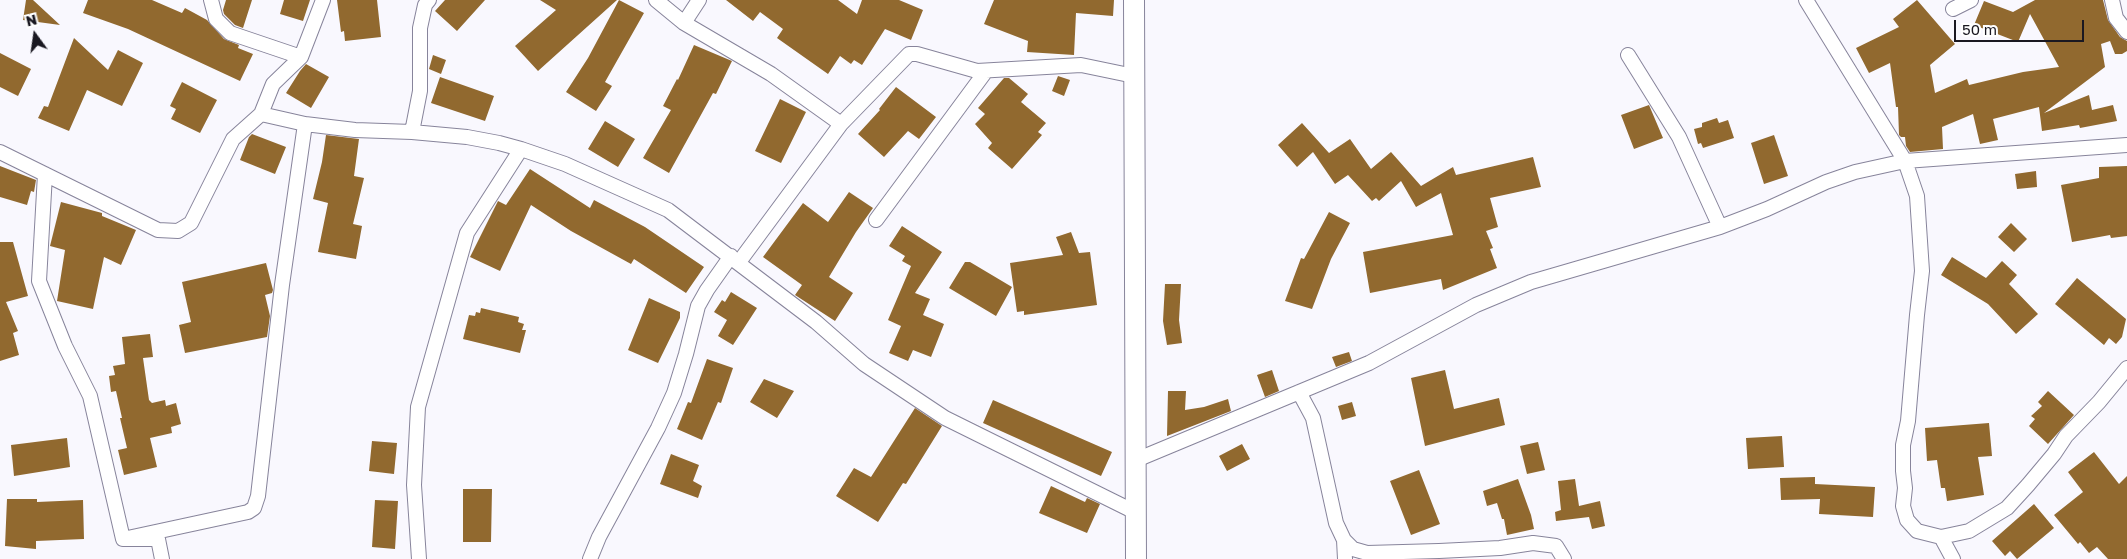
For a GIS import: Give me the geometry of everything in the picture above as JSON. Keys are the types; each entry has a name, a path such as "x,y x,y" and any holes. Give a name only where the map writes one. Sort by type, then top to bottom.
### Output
{"main road":[{"path":"1134,0 1136,559"}],"street":[{"path":"211,0 216,19 230,33 301,57"},
{"path":"0,152 158,230 178,231 191,223 233,139 261,114 273,84 301,57 323,0"},
{"path":"412,132 420,91 420,28 425,5 429,0"},
{"path":"656,0 684,23 771,74 841,124"},
{"path":"684,23 699,0"},
{"path":"1806,0 1905,161 1917,196 1922,272 1916,315 1908,421 1903,445 1905,488 1903,506 1908,520 1917,531 1941,537 1969,531 2007,508 2028,485 2066,436 2099,402 2127,368"},
{"path":"1954,9 1972,0"},
{"path":"2112,0 2116,18 2127,32"},
{"path":"590,559 599,537 658,428 674,393 698,306 841,124 909,54 917,54 977,71 1081,65 1134,76"},
{"path":"1628,55 1679,137 1714,210 1720,227"},
{"path":"876,220 986,70"},
{"path":"261,114 305,124 355,130 412,132 467,137 521,148 564,164 668,210 816,322 864,364 945,418 1137,513"},
{"path":"123,539 248,512 254,508 258,496 282,286 305,124"},
{"path":"1136,460 1369,363 1476,305 1531,282 1720,227 1767,209 1826,182 1855,172 1905,161 2127,145"},
{"path":"419,559 414,485 418,407 467,233 521,148"},
{"path":"45,174 39,281 65,346 90,396 123,539"},
{"path":"1298,392 1313,418 1336,523 1344,540 1353,549 1367,553 1500,548 1533,543 1556,546 1564,559"},
{"path":"1941,537 1953,559"},
{"path":"123,539 158,539 162,559"},
{"path":"1344,540 1345,559"}],"building":[{"path":"26,0 33,0 60,25 23,20"},
{"path":"88,0 152,0 182,13 185,8 207,20 224,39 239,45 238,48 253,54 240,81 128,29 83,13"},
{"path":"226,0 252,0 243,28 235,25 224,14 223,10"},
{"path":"284,0 310,0 303,21 280,14"},
{"path":"337,0 377,0 381,37 345,41 344,31 341,32"},
{"path":"445,0 485,0 457,31 435,11"},
{"path":"540,0 617,0 538,71 515,46 556,10"},
{"path":"619,0 644,13 605,82 612,86 596,111 566,92 588,58"},
{"path":"726,0 838,0 857,14 862,0 899,0 923,10 911,40 885,29 862,65 854,60 851,64 840,56 828,74 777,38 783,29 760,12 753,21"},
{"path":"994,0 1114,0 1113,16 1076,13 1074,55 1027,52 1028,41 984,24"},
{"path":"1917,0 1955,44 1930,65 1935,93 1967,79 1969,85 2023,72 2059,67 2030,14 2018,42 1974,25 1984,1 2013,12 2035,0 2103,0 2108,20 2120,37 2127,41 2127,51 2122,54 2115,54 2110,41 2101,44 2105,67 2044,113 2089,95 2092,110 2113,105 2117,121 2080,128 2079,125 2042,131 2039,107 1993,119 1998,140 1980,144 1973,114 1942,127 1943,149 1910,152 1906,146 1905,137 1899,135 1898,107 1896,107 1890,63 1869,73 1856,48 1899,27 1893,19"},
{"path":"74,38 108,70 118,50 143,63 122,106 87,90 69,131 38,118 44,106 48,107"},
{"path":"694,45 732,61 716,94 713,93 669,173 643,158 671,110 663,106 678,80"},
{"path":"0,53 31,69 18,96 0,87"},
{"path":"433,55 446,60 441,74 429,69"},
{"path":"306,64 329,77 311,108 286,93"},
{"path":"1058,76 1070,80 1064,96 1052,91"},
{"path":"440,77 494,96 485,121 431,103"},
{"path":"1004,78 1009,78 1028,94 1021,102 1046,123 1038,132 1042,135 1012,169 988,148 992,143 975,124 985,114 978,108"},
{"path":"182,82 217,100 200,133 171,119 176,109 170,106"},
{"path":"896,87 936,117 919,139 908,131 884,157 858,134 880,110"},
{"path":"780,99 806,112 781,163 755,151"},
{"path":"1649,105 1663,138 1634,149 1621,115"},
{"path":"1717,118 1719,123 1728,120 1734,138 1703,148 1701,143 1698,144 1694,129 1702,127 1702,123"},
{"path":"605,121 635,139 618,167 588,149"},
{"path":"1302,123 1329,153 1350,139 1371,169 1391,152 1421,186 1453,167 1456,175 1533,157 1541,187 1490,198 1498,227 1486,231 1493,248 1490,249 1497,268 1443,290 1441,279 1370,293 1363,252 1453,235 1441,193 1416,207 1401,181 1379,201 1376,198 1372,201 1348,175 1335,184 1313,152 1297,167 1278,145"},
{"path":"252,134 286,147 275,174 240,160"},
{"path":"326,135 359,139 354,176 364,178 353,224 362,226 356,259 318,252 328,203 313,199"},
{"path":"1774,135 1788,176 1764,184 1751,143"},
{"path":"0,166 36,180 34,192 31,191 27,205 0,197"},
{"path":"2127,166 2127,236 2111,238 2110,235 2072,242 2061,185 2099,178 2099,167"},
{"path":"530,169 590,208 594,200 645,227 704,267 686,293 634,259 631,264 571,231 531,205 500,271 470,257 498,201 506,205"},
{"path":"2036,171 2037,187 2017,189 2015,174"},
{"path":"849,192 873,208 829,277 853,293 835,321 795,295 802,285 763,257 803,203 828,222"},
{"path":"61,202 102,213 102,216 136,230 121,265 104,257 93,309 57,301 65,250 50,246"},
{"path":"1329,212 1350,223 1331,259 1312,309 1285,301 1301,258 1304,259"},
{"path":"2011,223 2027,239 2014,252 1998,237"},
{"path":"902,226 942,252 915,293 930,299 923,315 944,324 931,357 913,350 908,361 889,353 901,326 888,320 911,266 902,261 905,256 889,246"},
{"path":"1071,232 1079,253 1090,252 1097,305 1024,315 1024,311 1017,312 1010,263 1063,255 1056,237"},
{"path":"0,242 13,242 28,296 6,302 18,331 13,333 19,355 0,361"},
{"path":"1952,257 1986,278 2002,261 2017,275 2009,284 2038,314 2016,334 1988,304 1941,275"},
{"path":"965,262 970,262 1012,287 996,316 949,288"},
{"path":"266,263 273,290 272,293 265,295 270,316 267,337 185,353 179,325 191,322 182,282"},
{"path":"2077,278 2126,319 2122,337 2116,344 2109,338 2104,345 2055,304"},
{"path":"1165,284 1181,284 1179,320 1182,343 1167,345 1163,321"},
{"path":"731,292 757,308 733,345 718,336 727,320 714,312 722,300 725,302"},
{"path":"649,298 680,312 680,318 658,363 628,350"},
{"path":"481,308 519,317 518,322 524,324 522,330 526,330 520,353 463,339 469,315 475,316 476,312 480,313"},
{"path":"150,334 153,357 143,358 149,400 152,403 165,400 166,406 176,403 181,424 171,427 172,433 150,438 157,467 124,475 118,450 127,448 116,391 111,392 109,376 115,375 113,366 125,364 122,337"},
{"path":"1349,352 1352,361 1336,367 1332,357"},
{"path":"707,359 733,368 721,403 718,402 702,440 677,429 688,402 691,403"},
{"path":"1272,370 1279,391 1265,397 1257,375"},
{"path":"1445,370 1454,409 1499,398 1505,425 1425,446 1411,378"},
{"path":"764,379 794,391 777,418 750,402"},
{"path":"1168,391 1186,391 1185,410 1204,407 1228,399 1231,411 1167,436"},
{"path":"2048,391 2074,415 2048,444 2029,426 2035,419 2031,416 2042,406 2038,402"},
{"path":"993,400 1112,452 1101,476 983,423"},
{"path":"1352,402 1356,416 1342,420 1338,406"},
{"path":"915,408 942,426 906,484 903,483 878,522 836,496 854,468 871,477"},
{"path":"1989,423 1992,456 1978,457 1984,495 1947,501 1945,488 1941,488 1937,460 1927,461 1925,428"},
{"path":"1782,436 1784,467 1748,469 1746,438"},
{"path":"67,438 70,467 14,476 11,445"},
{"path":"372,441 397,443 394,474 369,471"},
{"path":"1538,442 1545,470 1527,474 1520,446"},
{"path":"1242,444 1250,459 1227,471 1219,456"},
{"path":"2094,452 2119,484 2127,476 2127,559 2108,559 2097,547 2089,553 2080,542 2078,544 2054,515 2083,492 2068,472"},
{"path":"671,454 699,465 693,481 702,486 698,498 660,484"},
{"path":"1419,470 1440,524 1411,535 1390,481"},
{"path":"1815,477 1815,484 1875,487 1873,517 1819,514 1820,499 1781,500 1780,478"},
{"path":"1518,479 1534,529 1507,535 1504,519 1502,519 1497,503 1487,506 1483,491"},
{"path":"1575,479 1579,506 1600,501 1605,526 1592,529 1589,517 1556,521 1555,512 1561,510 1558,481"},
{"path":"1051,486 1085,502 1087,498 1100,504 1087,533 1039,513"},
{"path":"463,489 492,489 491,542 463,542"},
{"path":"7,499 37,499 37,502 83,500 84,539 36,541 36,549 5,546"},
{"path":"375,500 398,501 395,549 372,547"},
{"path":"2034,504 2054,528 2017,559 2010,551 2005,556 1992,541"}]}
